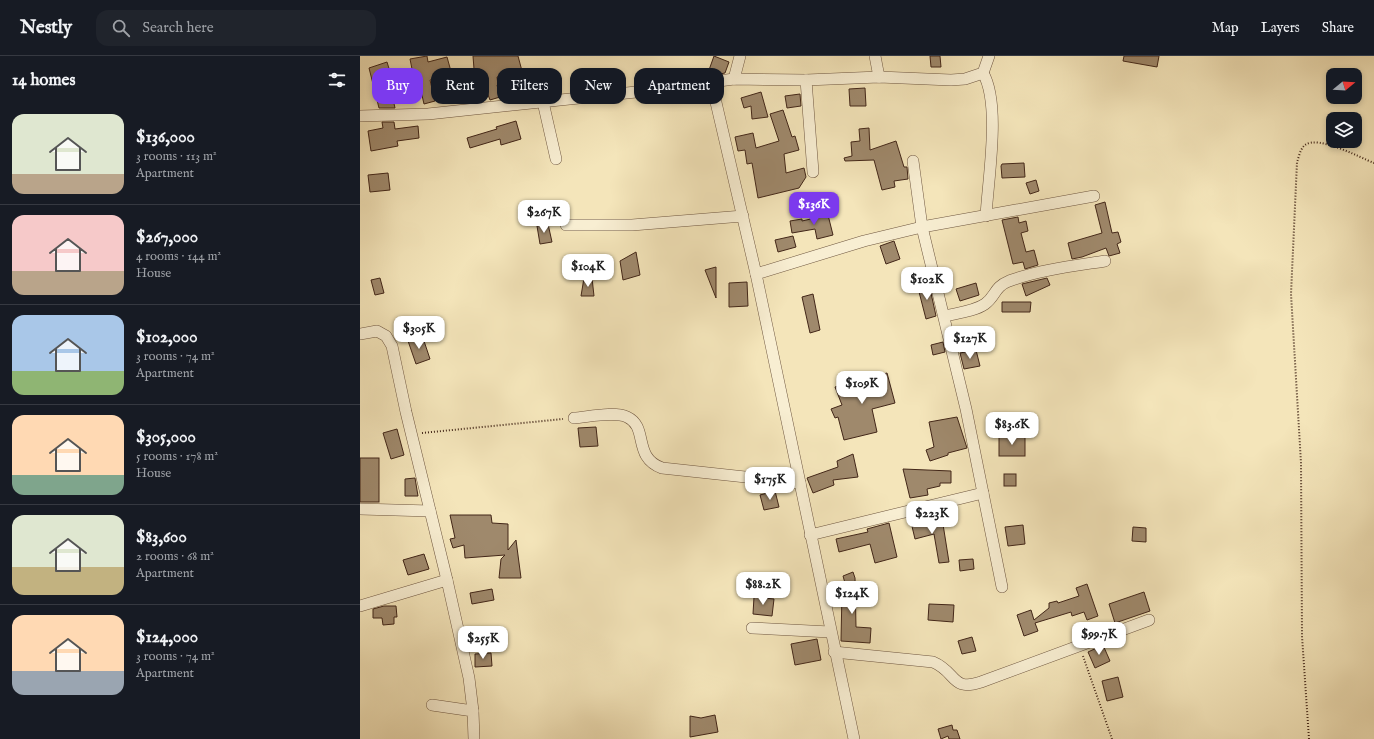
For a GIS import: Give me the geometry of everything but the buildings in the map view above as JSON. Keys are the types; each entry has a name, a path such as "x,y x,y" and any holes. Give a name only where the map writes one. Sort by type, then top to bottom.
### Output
{"street":[{"path":"734,79 740,56"},
{"path":"875,56 879,77"},
{"path":"986,216 992,107 989,88 983,73 988,56"},
{"path":"724,80 806,80 879,77 951,80 965,79 983,73"},
{"path":"806,80 813,172"},
{"path":"562,100 634,91"},
{"path":"360,116 428,114 524,104"},
{"path":"543,104 556,159"},
{"path":"717,104 756,274 834,652 854,739"},
{"path":"913,161 922,227 945,316 1002,587"},
{"path":"756,274 864,241 922,227 1094,196"},
{"path":"566,225 632,225 743,216"},
{"path":"945,316 984,305 990,300 996,288 1009,281 1045,272 1105,261"},
{"path":"360,334 377,331 386,336 392,346 466,664 473,712 474,739"},
{"path":"574,418 618,415 627,417 634,422 639,430 644,452 648,460 662,468 800,483"},
{"path":"810,535 983,493"},
{"path":"360,509 430,512"},
{"path":"360,606 447,580"},
{"path":"834,652 933,662 942,666 959,684 965,686 981,682 1149,620"},
{"path":"752,628 830,632"},
{"path":"432,705 473,712"}],"path":[{"path":"1309,739 1302,636 1301,463 1291,294 1297,162 1300,152 1305,145 1313,142 1323,143 1374,163"},
{"path":"412,434 510,426 574,418"},
{"path":"1079,646 1112,739"}]}
